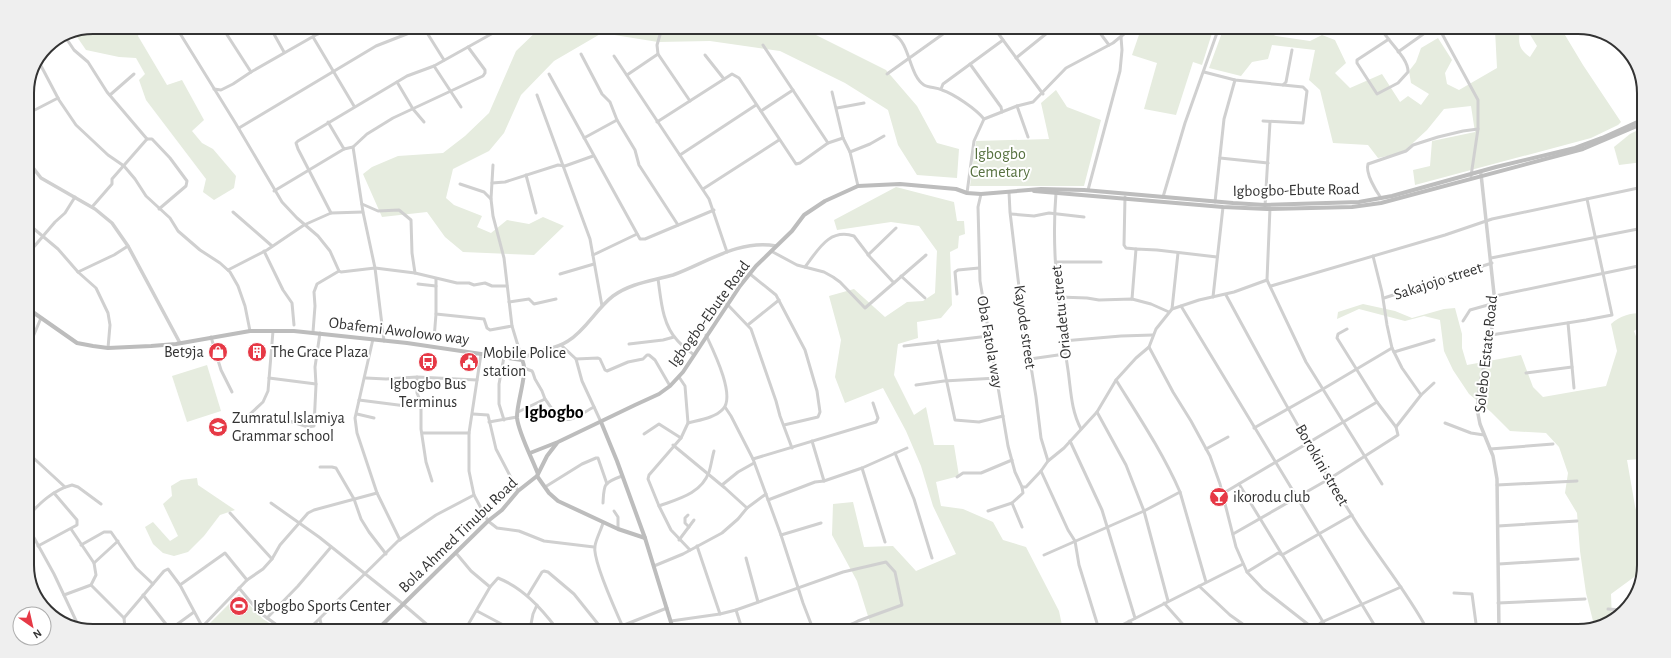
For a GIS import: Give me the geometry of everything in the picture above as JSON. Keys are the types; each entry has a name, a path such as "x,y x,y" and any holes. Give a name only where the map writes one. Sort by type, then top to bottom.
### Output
{"main road":[{"name":"Igbogbo-Ebute Road","path":"1033,191 1125,196 1223,207 1363,206 1576,148 1637,122"},
{"name":"Igbogbo-Ebute Road","path":"1481,173 1583,149 1637,126"},
{"name":"Igbogbo-Ebute Road","path":"1270,207 1359,202 1471,176"},
{"name":"Igbogbo-Ebute Road","path":"530,453 601,422 659,394 670,386 694,355 727,304 750,274 792,231 804,215 824,201 858,186 900,184 956,189 967,193 981,194 1048,189 1088,190 1125,196"},
{"name":"Igbogbo-Ebute Road","path":"1148,198 1163,197 1265,207"},
{"name":"Obafemi Awolowo way","path":"34,313 77,343 108,348 180,343 250,331 313,332 522,359"},
{"path":"522,359 524,368 517,417 537,475 544,486 558,501 603,523 645,538"},
{"path":"601,422 645,538 671,622"},
{"path":"537,475 552,449 558,442"},
{"name":"Bola Ahmed Tinubu Road","path":"383,624 488,521 502,510 518,491 537,475"}],"street":[{"path":"180,34 239,128 274,191 282,202 304,225 318,236 330,251 338,271"},
{"path":"227,34 251,72"},
{"path":"274,34 284,52"},
{"path":"214,89 221,90 242,79 284,52 318,34"},
{"path":"239,128 376,46 407,34"},
{"path":"427,34 444,60"},
{"path":"331,213 296,143 354,106 414,73 434,66 491,34"},
{"path":"660,34 657,45 658,54 690,101"},
{"path":"892,34 901,42 919,80 924,85 941,89 978,112 984,119"},
{"path":"887,74 943,34"},
{"path":"999,34 1043,94"},
{"path":"1016,58 1047,34"},
{"path":"1100,34 1108,45"},
{"path":"967,193 974,141 984,119 1017,106 1032,102 1043,94 1066,68 1125,34"},
{"path":"1163,197 1186,123 1217,34"},
{"path":"1385,34 1389,39 1406,64 1408,72 1398,83 1377,94 1357,63 1357,60 1389,39"},
{"path":"1398,52 1423,34"},
{"path":"1442,34 1478,100 1478,129 1471,176"},
{"path":"313,37 354,106"},
{"path":"1088,190 1120,71 1122,50 1121,37"},
{"path":"67,40 74,50 88,62 110,95 147,139 152,139 170,158 188,182 186,186 159,209"},
{"path":"941,89 944,84 1003,40"},
{"path":"763,45 828,143"},
{"path":"274,191 344,149 352,147 367,134 413,109 476,80 485,73 468,47"},
{"path":"1283,85 1286,82 1292,50"},
{"path":"581,54 602,94 610,102 617,120 635,150 639,165 678,225"},
{"path":"627,74 658,54"},
{"path":"705,55 724,79"},
{"path":"614,56 703,189 714,210 727,252"},
{"path":"970,64 1001,107 1002,112"},
{"path":"41,65 58,98 76,125 108,155 124,166 146,196 170,218 178,231 200,250 228,270 238,286 245,306 250,331"},
{"path":"434,66 461,107"},
{"path":"1204,72 1235,80 1303,87 1307,91 1304,121 1301,124 1263,121"},
{"path":"110,95 134,74"},
{"path":"548,74 637,234 642,240 714,210"},
{"path":"658,122 732,74 735,74 796,164 800,163 828,143 843,138"},
{"path":"1215,202 1224,119 1235,80"},
{"path":"397,82 413,109 424,122"},
{"path":"760,111 793,90"},
{"path":"832,92 843,138 850,152 858,186"},
{"path":"537,95 565,166 590,239 602,306"},
{"path":"34,110 58,98"},
{"path":"837,108 864,103"},
{"path":"680,155 756,105"},
{"path":"1017,106 1028,137"},
{"path":"584,138 617,120"},
{"path":"328,122 344,149"},
{"path":"1265,207 1270,122"},
{"path":"1381,198 1367,169 1368,164 1406,151 1413,145 1438,137 1478,129"},
{"path":"850,152 868,146 884,136"},
{"path":"92,208 112,184 112,179 147,139"},
{"path":"703,189 779,140"},
{"path":"352,147 363,212 375,268 384,341"},
{"path":"492,183 505,182 558,165 565,166 593,156"},
{"path":"1220,158 1268,163"},
{"path":"493,165 491,199 493,216 504,258 512,326 522,359 561,345 578,334 602,306 614,295 637,284 673,275 727,252 752,245 765,244 776,246"},
{"path":"34,169 41,178 92,208 112,224 128,246 180,343"},
{"name":"Solebo Estate Road","path":"1481,173 1492,263 1495,303 1491,335 1480,384 1477,409 1480,424 1493,456 1497,479 1499,624"},
{"path":"526,175 536,213"},
{"path":"460,184 484,192 491,199"},
{"path":"1271,286 1445,235 1487,220 1637,189"},
{"name":"Kayode street","path":"1009,192 1020,294 1041,438 1048,461"},
{"name":"Oriadetu street","path":"1056,193 1054,242 1063,341 1073,412 1081,429"},
{"name":"Oba Fatola way","path":"981,194 978,207 980,281 1003,416 1012,460 1022,487"},
{"path":"1125,196 1124,245 1126,248 1217,257"},
{"path":"34,247 65,213 75,197"},
{"path":"1491,335 1612,315 1596,237 1586,199"},
{"path":"362,204 378,211 399,210 411,220 412,253 415,273"},
{"path":"1213,297 1223,207"},
{"path":"1270,207 1267,280 1306,362 1382,484"},
{"path":"233,212 272,246"},
{"path":"228,270 264,251 304,225 331,213 363,212"},
{"path":"1011,214 1028,216 1054,214 1084,217"},
{"path":"868,255 896,228"},
{"path":"1491,258 1637,229"},
{"path":"34,230 58,249 78,272 96,288 108,312 110,325 108,348"},
{"path":"593,255 637,234"},
{"path":"805,267 828,239 834,235 854,236 868,255 894,283"},
{"path":"78,272 114,255 128,246"},
{"path":"1132,299 1136,249"},
{"path":"264,251 283,290 292,303 294,325"},
{"path":"771,251 797,265 824,272 837,279 865,308 926,255"},
{"path":"1172,309 1178,253"},
{"path":"1373,256 1384,298 1386,325 1392,348 1421,395"},
{"path":"1056,262 1101,262"},
{"name":"Sakajojo street","path":"1384,298 1492,263"},
{"path":"560,274 594,264"},
{"path":"1494,296 1637,266"},
{"path":"313,332 315,306 314,292 317,284 338,271 341,272 375,268 415,273 474,285 485,283 492,286 507,286"},
{"path":"957,294 955,272 958,270 979,268"},
{"path":"750,274 774,292 779,300 808,359 817,391 820,412 818,417 784,425"},
{"path":"901,276 925,298"},
{"path":"434,340 436,278"},
{"path":"658,279 662,309 674,337 694,355"},
{"path":"988,511 1012,503 1023,493 1022,487 1026,487 1048,461 1070,441 1097,412 1116,380 1136,358 1149,347 1160,322 1172,309 1199,300 1226,295 1267,280"},
{"path":"418,284 436,286"},
{"name":"Borokini street","path":"1226,295 1308,443 1352,515 1411,600 1424,624"},
{"path":"1059,297 1099,300 1132,299 1151,304 1169,312"},
{"path":"509,302 529,299 534,304 556,300"},
{"path":"749,324 779,300"},
{"path":"1463,321 1470,310 1495,303"},
{"path":"727,304 749,324 752,329 792,448"},
{"path":"1181,306 1374,624"},
{"path":"436,314 484,320 487,328 490,330 512,326"},
{"path":"34,334 41,318"},
{"path":"1568,323 1574,388"},
{"path":"1233,534 1330,479 1398,435 1396,427 1377,402 1336,338 1338,334 1347,329"},
{"path":"248,416 263,402 266,396 270,378 273,331"},
{"path":"280,418 313,427 316,384 315,367 320,333"},
{"path":"1063,341 1153,335"},
{"path":"688,423 718,414 725,407 727,395 719,364 706,336"},
{"path":"904,346 989,336"},
{"path":"211,337 221,370 232,392"},
{"path":"629,344 663,340 674,337"},
{"path":"373,339 366,378 355,418 357,433 377,493 400,540"},
{"path":"1394,352 1434,340"},
{"path":"938,341 955,420 979,422 1003,416"},
{"path":"561,345 576,359 582,381 601,422"},
{"path":"1149,347 1173,392 1206,448 1213,464 1236,547 1247,572 1259,585 1306,624"},
{"path":"1254,428 1392,348"},
{"path":"481,354 469,433 469,471 474,495 488,521 497,528 519,531 544,541 594,547"},
{"path":"1030,359 1065,354"},
{"path":"576,359 598,358 600,359 604,370 607,371 628,362 640,360 649,355 655,360 670,386"},
{"path":"504,357 499,384 499,404 504,420"},
{"path":"1526,373 1572,367"},
{"path":"524,368 534,373 535,379 545,399 557,416 571,419 594,407"},
{"path":"679,376 685,386 688,423 681,438 673,445 649,478 659,506 671,530 690,550"},
{"path":"366,378 386,379 417,377 477,380"},
{"path":"417,377 417,393 420,400 421,425 426,462 432,481"},
{"path":"270,378 316,384"},
{"path":"916,385 944,381 997,378"},
{"path":"1116,380 1164,457 1180,492 1206,582"},
{"path":"1396,427 1421,395 1434,383"},
{"path":"518,412 545,399"},
{"path":"360,400 406,406"},
{"path":"1222,494 1377,402"},
{"path":"753,459 876,422 878,418 873,403"},
{"path":"725,407 753,459 811,624"},
{"path":"1097,412 1126,465 1144,511 1168,601"},
{"path":"357,414 374,418"},
{"path":"473,414 486,414 497,453 518,491"},
{"path":"489,422 517,417"},
{"path":"1445,423 1471,433 1484,435"},
{"path":"644,434 659,424 681,438"},
{"path":"422,433 469,433"},
{"path":"1206,448 1228,437"},
{"path":"812,441 824,481"},
{"path":"1070,441 1102,510 1135,618"},
{"path":"1490,449 1552,444"},
{"path":"673,445 722,485 747,508"},
{"path":"768,500 815,482 824,481 862,468 907,448"},
{"path":"659,506 690,494 698,487 708,474 714,451"},
{"path":"895,453 914,499 932,558"},
{"path":"34,458 65,487"},
{"path":"544,486 582,464 596,458 598,458 607,484"},
{"path":"957,477 964,473 981,473 1012,460"},
{"path":"722,485 738,472 754,463"},
{"path":"320,467 332,466 336,468 354,499 361,519 386,554"},
{"path":"862,468 885,542"},
{"path":"1041,471 1075,542 1079,565 1097,624"},
{"path":"604,503 603,489 611,481 622,476"},
{"path":"1496,485 1577,481"},
{"path":"1239,484 1322,622"},
{"path":"34,510 42,501 54,493 65,487 75,485 101,504"},
{"path":"1044,555 1144,511 1180,492"},
{"path":"38,546 78,525 77,520 54,493"},
{"path":"205,624 247,580 263,569 308,513 314,510 377,493"},
{"path":"654,566 690,550 726,529 738,519 747,508 766,494"},
{"path":"314,624 364,573 400,540 436,515 474,495"},
{"path":"271,503 331,547 426,624"},
{"path":"1012,503 1022,527"},
{"path":"614,511 618,517 618,529"},
{"path":"230,513 272,559"},
{"path":"688,515 685,518 685,522 689,527"},
{"path":"1247,572 1278,553 1282,555 1352,515"},
{"path":"679,540 694,520"},
{"path":"1498,526 1577,521"},
{"path":"603,523 594,547 596,560 622,624"},
{"path":"781,535 821,523"},
{"path":"64,595 91,585 96,575 94,563 71,529"},
{"path":"81,545 104,532 111,532 136,568 153,584"},
{"path":"34,538 76,621"},
{"path":"94,563 118,541"},
{"path":"697,546 720,614"},
{"path":"267,618 298,586 331,547"},
{"path":"180,585 225,553 247,580"},
{"path":"456,553 471,571 490,587"},
{"path":"746,558 758,602"},
{"path":"1499,564 1578,559"},
{"path":"671,622 736,610 843,572 886,562 888,563 894,572 902,605 852,624"},
{"path":"1124,624 1243,564"},
{"path":"124,618 164,571 168,569 180,585 200,624"},
{"path":"528,595 542,572 548,572 574,594 598,624"},
{"path":"470,623 490,587 498,578 528,595 553,624"},
{"path":"91,585 124,618 125,624"},
{"path":"1199,586 1230,615 1243,624"},
{"path":"1320,624 1401,587"},
{"path":"239,588 259,612 275,624"},
{"path":"1454,593 1472,594 1476,624"},
{"path":"143,595 166,624"},
{"path":"1498,603 1585,599"},
{"path":"1164,603 1183,624"},
{"path":"531,624 532,614 537,605"},
{"path":"625,624 667,608"},
{"path":"1608,609 1617,610"},
{"path":"736,610 740,624"},
{"path":"477,611 501,624"},
{"path":"178,624 194,612"},
{"path":"320,619 321,624"}],"green space":[{"path":"93,34 139,34 138,36 167,85 182,80 204,120 192,131 202,143 213,149 236,176 234,188 214,200 203,192 206,179 146,100 139,80 145,74 136,58 119,57 86,50 77,36"},
{"path":"534,34 600,34 554,61 521,95 504,133 489,151 453,169 446,198 454,205 482,216 477,227 491,233 507,220 529,224 543,217 564,226 534,255 463,252 445,237 427,212 382,217 363,174 372,167 398,156 443,153 465,136 489,113 516,51"},
{"path":"608,34 814,34 886,70 917,106 937,143 959,149 957,178 917,175 898,145 888,110 845,83 780,51 710,41 658,42"},
{"path":"1139,34 1212,34 1202,65 1193,62 1176,115 1144,109 1157,63 1132,55"},
{"path":"1222,34 1272,34 1310,41 1322,35 1335,40 1346,63 1335,73 1350,88 1382,74 1400,102 1408,96 1421,105 1429,94 1411,83 1409,71 1416,62 1421,48 1438,38 1452,60 1445,73 1447,84 1459,90 1497,68 1495,34 1520,34 1521,49 1530,57 1537,46 1530,34 1564,34 1621,122 1618,125 1591,138 1415,185 1413,170 1430,166 1432,141 1475,132 1471,106 1444,109 1427,130 1402,153 1378,158 1368,145 1333,143 1320,90 1309,80 1315,50 1272,45 1268,59 1252,62 1241,76 1209,68"},
{"name":"Igbogbo Cemetary","path":"1056,90 1067,107 1101,120 1084,186 970,186 976,141 1049,139 1041,103"},
{"path":"1637,130 1637,163 1619,165 1614,147 1630,134"},
{"path":"896,187 954,202 957,221 964,221 965,234 959,236 958,248 950,252 952,305 941,318 917,322 918,338 898,344 894,375 914,415 926,407 934,445 954,445 959,476 936,482 941,506 963,509 993,522 1003,540 1026,547 1059,611 1062,624 870,624 857,581 832,535 833,504 853,502 864,547 893,546 916,571 956,554 933,506 921,466 906,431 883,388 845,403 835,377 841,340 829,296 854,289 885,317 907,302 923,301 935,293 937,251 919,226 891,222 837,230 834,220"},
{"path":"1363,304 1395,311 1412,318 1444,309 1455,308 1462,334 1462,348 1467,365 1521,355 1533,387 1543,397 1606,386 1617,351 1611,324 1625,316 1637,314 1637,329 1634,331 1637,339 1637,459 1627,460 1637,514 1636,576 1611,594 1612,613 1597,621 1593,621 1586,593 1580,551 1577,513 1565,493 1568,473 1559,447 1546,433 1510,431 1491,412 1469,394 1453,370 1444,351 1440,320 1424,316 1405,321 1359,309 1337,319 1338,312"},
{"path":"207,365 221,411 187,422 172,376"},
{"path":"197,478 198,485 235,510 220,515 204,536 188,552 174,556 163,553 153,544 145,527 153,522 170,541 178,536 163,504 172,496 171,486 181,480"},
{"name":"Igbogbo Sports Center","path":"239,594 263,619 271,624 209,624"}],"place":[{"name":"Bet9ja","path":"218,352"},
{"name":"The Grace Plaza","path":"257,352"},
{"name":"Igbogbo Bus Terminus","path":"428,362"},
{"name":"Mobile Police station","path":"469,362"},
{"name":"Zumratul Islamiya Grammar school","path":"218,427"},
{"name":"ikorodu club","path":"1219,497"},
{"name":"Igbogbo Sports Center","path":"239,606"}],"district":[{"name":"Igbogbo","path":"554,413"}]}
